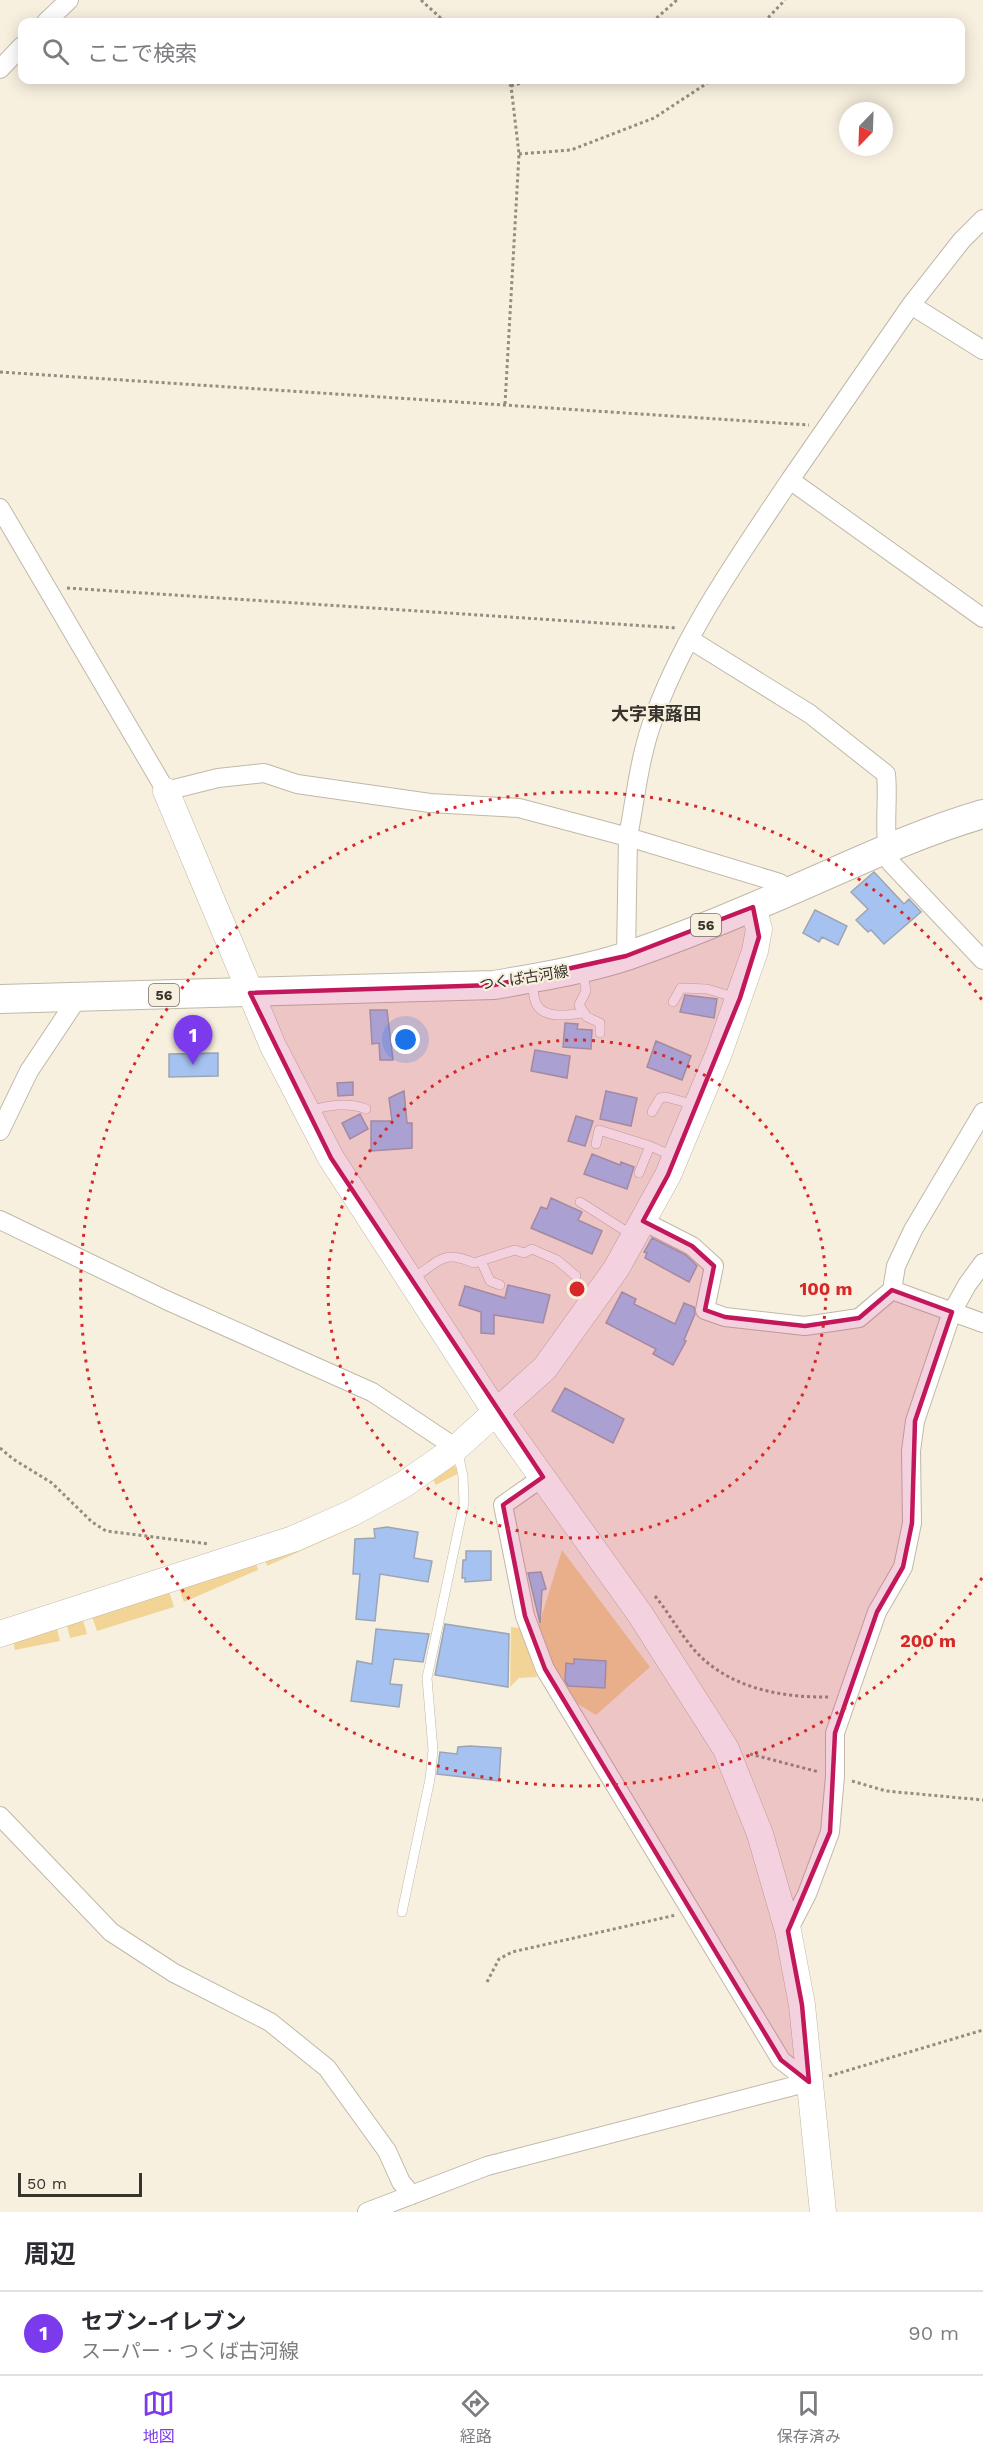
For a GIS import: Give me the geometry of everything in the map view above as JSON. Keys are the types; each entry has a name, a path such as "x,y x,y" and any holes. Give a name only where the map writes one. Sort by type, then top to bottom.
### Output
{"main road":[{"name":"つくば古河線","path":"0,999 77,999 494,985 530,979 626,956 787,893 887,848 948,824 983,814"}],"street":[{"path":"50,18 69,0"},
{"path":"0,69 18,50"},
{"path":"626,956 628,837 651,726 694,634 826,426 911,305 962,240 983,219"},
{"path":"911,305 983,351"},
{"path":"790,480 983,618"},
{"path":"0,508 166,791 250,993 331,1158 497,1414 640,1614 726,1749 760,1834 788,1931 802,2005 808,2082 823,2212"},
{"path":"694,634 810,714 886,774 887,848 891,863 983,960"},
{"path":"166,791 218,778 264,772 297,784 430,803 519,808 628,837 771,880 780,883 787,893"},
{"path":"0,1634 293,1539 352,1513 403,1485 456,1448 497,1414 545,1368 610,1278 676,1157 740,998 759,937 753,907"},
{"path":"0,1131 29,1071 77,999"},
{"path":"638,1228 692,1246 714,1266 705,1310 725,1317 805,1326 859,1318 892,1290 896,1266 914,1230 983,1112"},
{"path":"0,1220 166,1300 372,1392 456,1448"},
{"path":"788,1931 807,1894 830,1832 835,1776 835,1733 877,1612 903,1567 912,1523 910,1451 915,1420 952,1312 983,1263"},
{"path":"892,1290 983,1323"},
{"path":"543,1477 503,1505 525,1616 544,1669 781,2060 808,2082"},
{"path":"0,1816 111,1932 174,1973 270,2022 327,2068 387,2151 401,2182 412,2195"},
{"path":"367,2212 487,2166 808,2082"}],"lane":[{"path":"582,968 586,991 580,999 582,1012"},
{"path":"530,979 537,1006 543,1011 568,1015 582,1012 600,1023 600,1033"},
{"path":"673,1002 681,988 707,989 740,998"},
{"path":"652,1112 660,1098 666,1097 698,1106"},
{"path":"307,1112 322,1107 352,1105 366,1109"},
{"path":"596,1144 599,1130 676,1157"},
{"path":"639,1173 650,1146"},
{"path":"580,1202 638,1228"},
{"path":"410,1280 442,1259 455,1255 474,1263 515,1250 524,1253 532,1249 557,1260 576,1276"},
{"path":"481,1260 490,1281 500,1285"},
{"path":"402,1912 434,1750 427,1678 464,1503 463,1476 456,1448"}],"path":[{"path":"421,0 441,18"},
{"path":"657,18 677,0"},
{"path":"768,18 785,0"},
{"path":"505,404 519,154 511,86 518,84"},
{"path":"519,154 571,150 654,118 706,84"},
{"path":"0,372 826,426"},
{"path":"46,586 694,634"},
{"path":"0,1448 13,1459 52,1483 92,1522 106,1531 219,1545"},
{"path":"654,1595 691,1647 741,1685 821,1697 847,1697"},
{"path":"726,1749 783,1761 886,1791 983,1800"},
{"path":"487,1982 499,1959 512,1952 657,1921 692,1910"},
{"path":"808,2082 983,2030"}],"highlighted area":[{"path":"753,907 759,937 740,998 668,1175 643,1221 692,1246 714,1266 705,1310 725,1317 805,1326 859,1318 892,1290 952,1312 915,1421 912,1523 903,1567 877,1612 835,1733 830,1832 788,1931 802,2005 809,2082 781,2060 545,1669 525,1616 503,1505 543,1477 331,1158 250,993 494,985 626,956"}],"shaded area":[{"path":"453,1463 459,1473 436,1485 432,1478"},
{"path":"357,1522 359,1525 267,1566 264,1557"},
{"path":"562,1550 650,1667 596,1715 570,1699 548,1661 537,1631"},
{"path":"255,1560 258,1570 184,1602 178,1586"},
{"path":"168,1588 174,1607 97,1631 91,1614"},
{"path":"82,1617 87,1634 70,1638 66,1622"},
{"path":"53,1625 57,1629 60,1641 15,1650 13,1640"},
{"path":"511,1627 520,1628 537,1677 519,1678 510,1687"}],"building":[{"path":"874,872 904,904 909,899 921,912 884,944 871,930 868,932 856,920 868,909 851,892"},
{"path":"815,910 847,926 838,945 822,937 819,942 803,933"},
{"path":"685,995 717,999 714,1018 680,1012"},
{"path":"370,1010 387,1010 393,1060 380,1060 379,1043 372,1044"},
{"path":"565,1023 578,1024 577,1029 592,1030 591,1049 563,1047"},
{"path":"656,1041 691,1056 682,1080 647,1067"},
{"path":"535,1050 570,1056 567,1078 531,1071"},
{"path":"218,1053 218,1076 169,1077 169,1054"},
{"path":"353,1082 353,1095 338,1096 337,1083"},
{"path":"404,1091 407,1123 412,1123 412,1148 371,1151 371,1121 392,1121 389,1098"},
{"path":"606,1091 637,1098 631,1126 600,1119"},
{"path":"360,1114 368,1129 350,1139 342,1123"},
{"path":"576,1116 593,1121 585,1146 568,1141"},
{"path":"592,1154 620,1165 621,1162 634,1167 627,1189 584,1174"},
{"path":"551,1198 582,1212 578,1220 602,1231 592,1254 531,1228 541,1207 547,1209"},
{"path":"652,1238 686,1255 697,1266 689,1282 645,1258 647,1253 644,1252"},
{"path":"508,1285 550,1295 543,1323 494,1315 494,1334 481,1333 481,1312 459,1305 465,1286 505,1298"},
{"path":"622,1292 636,1299 634,1304 675,1324 684,1303 694,1307 695,1314 684,1340 686,1341 673,1365 653,1354 656,1349 606,1323"},
{"path":"565,1388 624,1419 613,1443 552,1411"},
{"path":"387,1527 418,1532 414,1558 432,1561 428,1582 380,1574 375,1621 356,1619 360,1574 353,1574 355,1539 375,1538 374,1529"},
{"path":"466,1551 491,1551 491,1580 465,1582 465,1578 462,1578"},
{"path":"541,1572 546,1589 542,1590 540,1623 528,1573"},
{"path":"445,1624 509,1634 508,1687 435,1675"},
{"path":"376,1629 429,1634 423,1662 394,1659 390,1684 402,1685 399,1707 351,1701 357,1661 372,1664"},
{"path":"574,1659 606,1661 605,1688 568,1686 565,1680 566,1663 574,1664"},
{"path":"458,1747 501,1748 499,1781 437,1774 440,1752 457,1754"}],"place":[{"name":"セブン-イレブン","path":"193,1065"}],"district":[{"name":"大字東蕗田","path":"656,714"}]}
